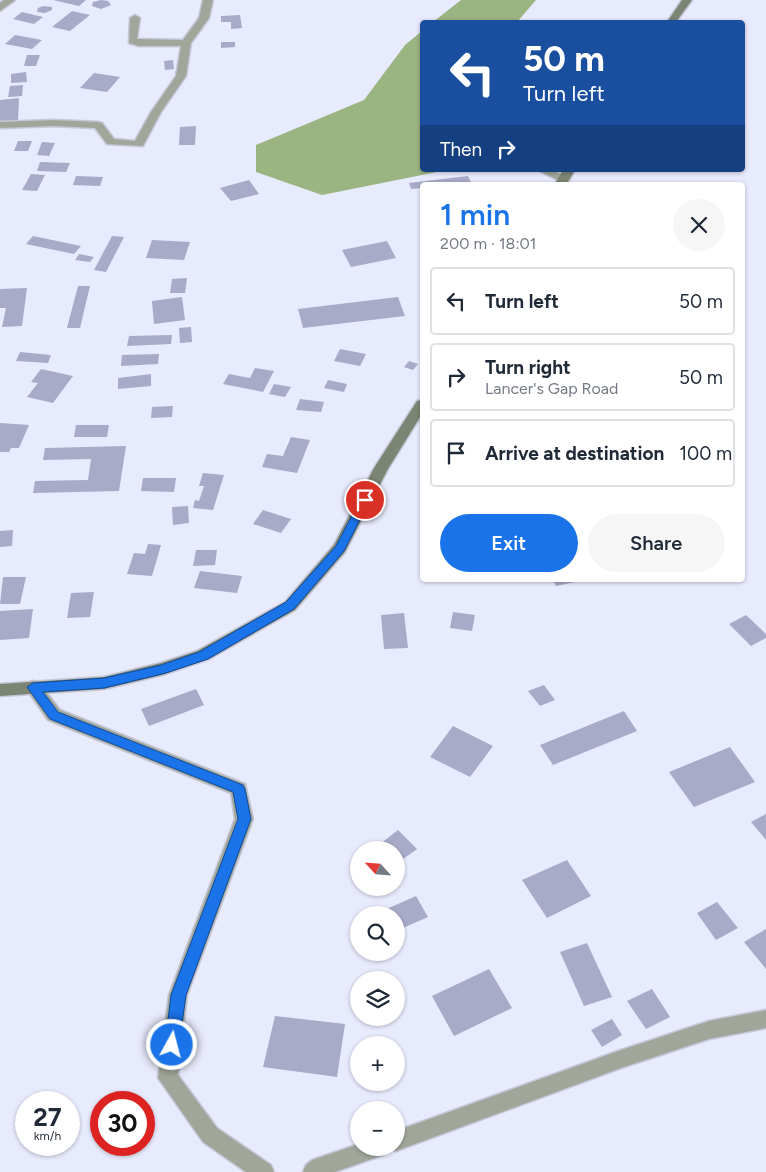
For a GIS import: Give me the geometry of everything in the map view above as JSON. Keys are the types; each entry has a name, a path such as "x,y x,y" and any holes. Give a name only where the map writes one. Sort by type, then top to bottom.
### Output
{"main road":[{"path":"672,20 686,0"},
{"path":"0,690 104,683 162,670 203,655 290,606 340,548 381,468 420,407"}],"street":[{"path":"0,8 10,0"},
{"path":"0,125 54,123 98,125 111,142 139,144 156,112 181,76 186,44 204,18 208,0"},
{"path":"135,18 132,41 139,44 186,44"},
{"path":"548,172 564,178"},
{"path":"33,687 54,715 238,789 244,819 178,995 168,1078 210,1135 264,1172"},
{"path":"405,1138 709,1030 766,1019"},
{"path":"314,1172 318,1167 352,1156"}],"green space":[{"path":"461,0 536,0 519,20 436,20"},
{"path":"420,33 420,172 437,172 322,195 256,172 256,145 364,100 405,45"}],"building":[{"path":"53,0 86,0 79,6"},
{"path":"108,1 111,5 101,9 92,6 93,2"},
{"path":"43,6 52,7 52,10 45,13 37,12 38,8"},
{"path":"72,11 90,15 70,31 52,27"},
{"path":"22,12 43,17 34,24 13,19"},
{"path":"240,15 242,28 231,29 231,22 221,22 221,16"},
{"path":"15,35 42,40 32,49 5,44"},
{"path":"221,42 235,42 235,47 221,48"},
{"path":"27,55 40,55 36,66 24,66"},
{"path":"173,60 174,69 165,70 164,61"},
{"path":"26,72 27,82 11,83 11,74"},
{"path":"94,73 120,77 107,92 80,88"},
{"path":"23,85 22,96 8,97 10,86"},
{"path":"19,98 18,121 0,122 0,100"},
{"path":"196,126 195,145 179,145 180,127"},
{"path":"18,141 32,141 28,151 14,151"},
{"path":"42,142 55,143 49,156 37,155"},
{"path":"40,162 70,163 66,172 37,171"},
{"path":"31,174 45,175 37,191 22,190"},
{"path":"76,176 103,177 100,186 73,185"},
{"path":"468,176 471,182 420,182 420,188 411,189 409,183"},
{"path":"249,180 259,194 231,201 220,188"},
{"path":"33,236 81,246 74,254 26,244"},
{"path":"112,236 124,237 106,272 94,270"},
{"path":"152,240 190,242 184,260 146,258"},
{"path":"387,241 396,258 351,267 342,250"},
{"path":"79,254 94,257 90,262 75,260"},
{"path":"187,278 185,293 170,293 172,279"},
{"path":"78,286 90,286 80,328 67,328"},
{"path":"27,288 22,326 2,327 6,308 0,308 0,289"},
{"path":"182,297 185,320 154,324 152,301"},
{"path":"398,297 405,316 303,328 298,309"},
{"path":"191,327 192,342 180,343 179,328"},
{"path":"172,335 171,344 127,346 129,336"},
{"path":"340,349 366,354 360,366 334,361"},
{"path":"20,352 51,355 48,363 16,361"},
{"path":"159,354 158,364 121,366 122,355"},
{"path":"409,361 418,364 413,370 404,367"},
{"path":"255,368 274,371 263,392 223,384 229,374 250,378"},
{"path":"41,369 73,376 53,403 27,397 38,383 31,382"},
{"path":"151,374 151,386 118,389 118,378"},
{"path":"328,380 347,384 344,392 324,388"},
{"path":"274,384 291,387 285,397 269,394"},
{"path":"300,399 324,402 321,412 296,410"},
{"path":"173,406 172,417 151,418 152,407"},
{"path":"0,423 29,425 19,448 11,448 9,452 0,452"},
{"path":"76,425 109,425 107,437 74,437"},
{"path":"291,437 310,440 297,473 262,467 267,454 283,456"},
{"path":"126,446 119,491 33,493 35,481 88,480 91,459 43,460 45,448"},
{"path":"203,473 224,475 213,510 193,508 195,500 199,501 204,486 199,486"},
{"path":"143,478 176,478 174,492 141,491"},
{"path":"188,506 189,523 173,525 172,507"},
{"path":"263,510 291,519 281,533 253,524"},
{"path":"13,530 12,546 0,547 0,531"},
{"path":"148,544 161,545 152,576 127,574 134,553 145,554"},
{"path":"196,550 217,550 215,565 193,566"},
{"path":"200,571 242,576 237,593 194,588"},
{"path":"3,577 26,577 20,604 0,604"},
{"path":"554,582 575,582 556,586"},
{"path":"94,592 90,617 67,618 71,593"},
{"path":"33,609 29,638 0,640 0,611"},
{"path":"453,612 475,615 472,631 450,628"},
{"path":"404,613 408,648 384,649 381,615"},
{"path":"746,615 766,634 766,638 751,646 729,624"},
{"path":"544,685 555,700 540,706 528,691"},
{"path":"196,689 204,705 149,726 141,709"},
{"path":"624,711 637,731 553,765 540,745"},
{"path":"453,726 493,746 470,777 430,757"},
{"path":"730,747 755,782 694,807 669,772"},
{"path":"766,814 766,840 751,822"},
{"path":"398,830 417,849 405,858 405,841 384,841"},
{"path":"567,860 591,896 547,918 522,880"},
{"path":"416,896 428,917 405,927 405,906 393,906"},
{"path":"717,902 738,928 716,940 697,913"},
{"path":"766,929 766,969 744,942"},
{"path":"587,943 612,997 584,1006 560,952"},
{"path":"489,969 512,1008 454,1036 432,996"},
{"path":"652,989 670,1017 646,1029 627,1001"},
{"path":"275,1016 345,1024 337,1077 263,1067"},
{"path":"612,1019 622,1035 602,1047 591,1030"}],"route":[{"path":"172,1045 178,995 244,819 238,789 54,715 33,687 104,683 162,670 203,655 290,606 340,548 365,500"}]}
